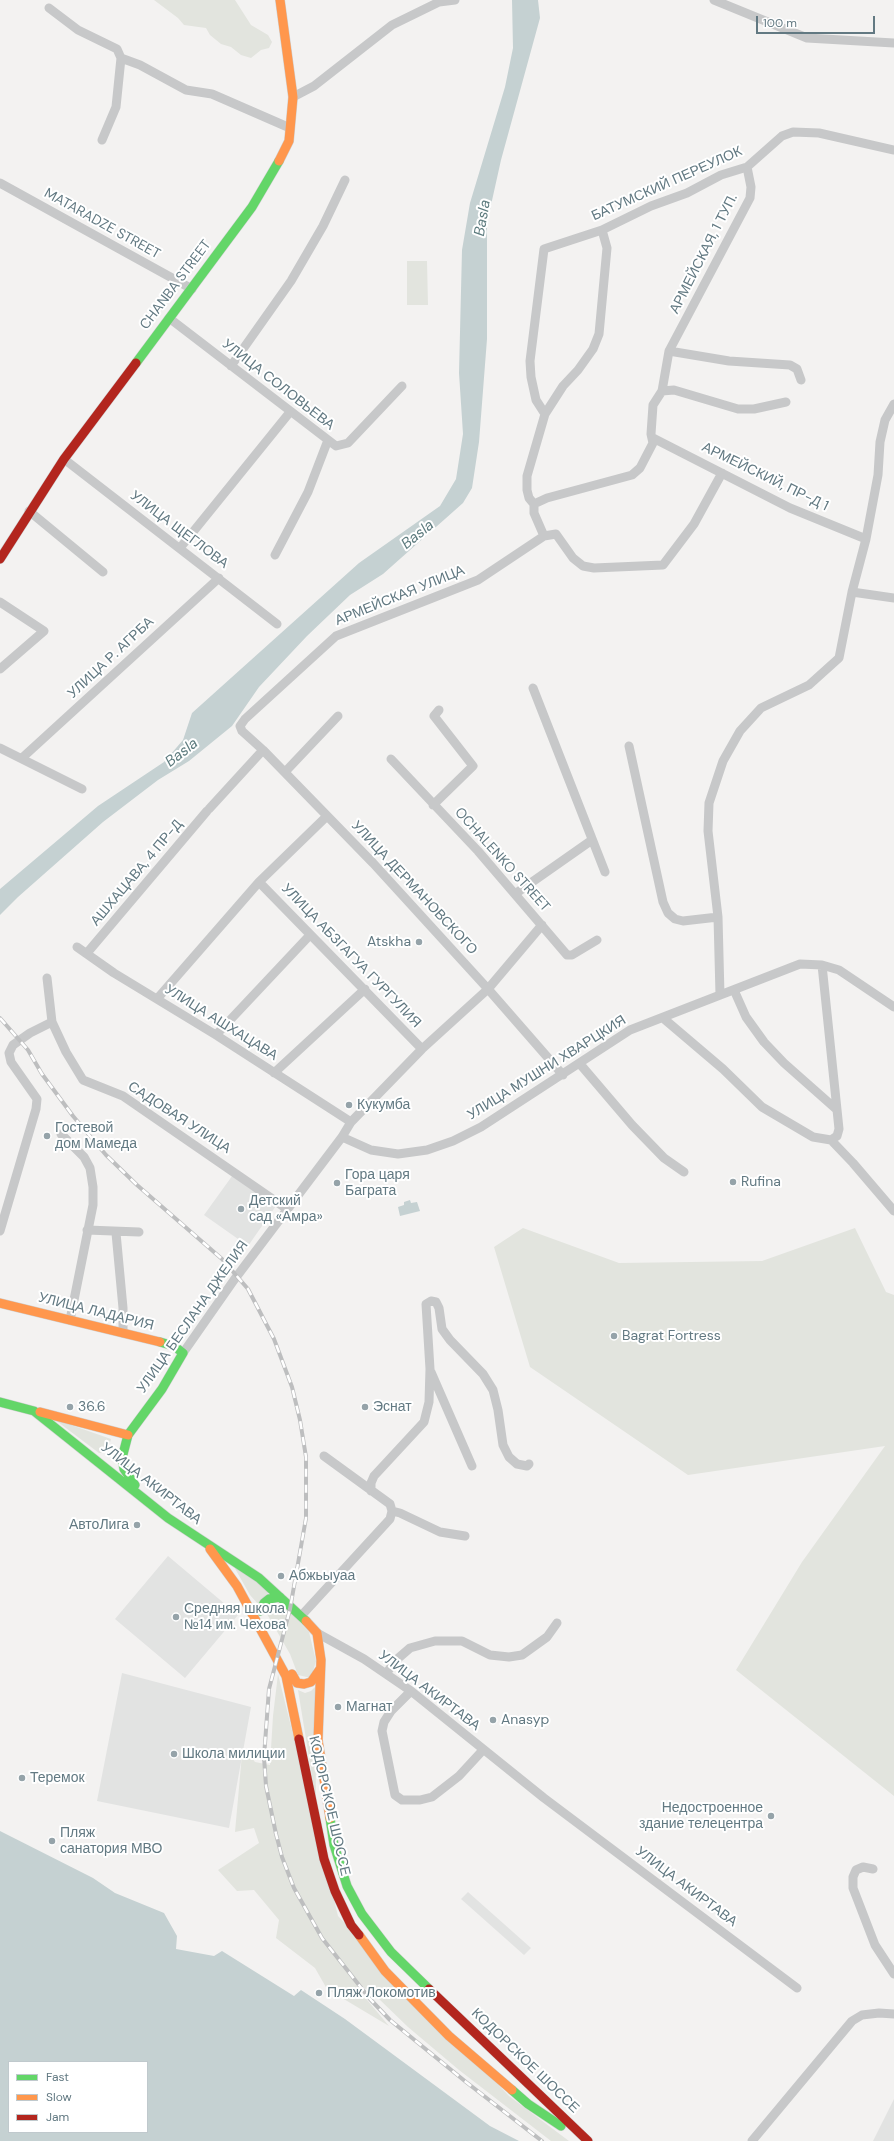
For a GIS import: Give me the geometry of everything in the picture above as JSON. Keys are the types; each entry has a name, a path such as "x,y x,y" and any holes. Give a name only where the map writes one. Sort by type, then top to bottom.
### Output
{"main road":[{"name":"CHANBA STREET","path":"1,556 64,459 252,207 282,158 289,141 293,97 280,0"},
{"name":"УЛИЦА ЛАДАРИЯ","path":"0,1303 174,1346 183,1354"},
{"name":"УЛИЦА БЕСЛАНА ДЖЕЛИЯ","path":"142,1495 124,1469 122,1458 128,1435 162,1389 183,1354"},
{"name":"УЛИЦА АКИРТАВА","path":"0,1402 34,1411 142,1495 168,1518 245,1567 301,1616 317,1633"},
{"path":"34,1411 128,1435"},
{"name":"КОДОРСКОЕ ШОССЕ","path":"203,1541 232,1579 283,1670 295,1719 324,1859 335,1891 351,1925 385,1971 450,2036 528,2104 582,2141"},
{"path":"232,1579 247,1594 273,1632"},
{"path":"260,1611 264,1603 269,1599 280,1597"},
{"name":"КОДОРСКОЕ ШОССЕ","path":"317,1633 320,1644 318,1740 334,1845 347,1886 362,1914 391,1952 588,2141"},
{"path":"286,1656 292,1674 296,1702 295,1719"},
{"path":"292,1674 297,1683 304,1684 311,1682 320,1669"},
{"path":"548,2118 554,2114 555,2109"}],"street":[{"path":"293,97 314,86 392,25 439,2 455,0"},
{"path":"714,0 807,38 894,44"},
{"path":"49,8 78,30 117,49 121,58 116,107 102,140"},
{"path":"121,58 140,65 186,90 212,94 290,128"},
{"name":"БАТУМСКИЙ ПЕРЕУЛОК","path":"545,414 535,395 530,361 544,249 602,230 651,206 688,193 721,176 747,167 782,136 793,132 819,133 894,150"},
{"name":"АРМЕЙСКАЯ, 1 ТУП.","path":"534,504 547,498 632,475 640,468 653,443 651,434 653,405 662,391 669,351 750,198 751,187 747,167"},
{"path":"231,366 291,280 323,226 345,180"},
{"name":"MATARADZE STREET","path":"0,184 192,289"},
{"path":"602,230 607,248 600,334 593,349 578,370 562,386 545,414 528,476 528,498 534,504 534,513 544,536 556,534 574,558 583,566 594,568 662,565 694,524 722,473"},
{"name":"УЛИЦА СОЛОВЬЕВА","path":"169,318 336,446 348,443 402,386"},
{"path":"669,351 729,361 790,365 797,369 801,380"},
{"path":"662,391 674,390 738,409 754,409 786,402"},
{"path":"720,995 718,917 708,831 709,803 723,761 740,731 761,708 809,684 839,658 852,592 866,539 878,475 880,442 885,420 894,404"},
{"path":"180,548 290,412"},
{"name":"АРМЕЙСКИЙ, ПР-Д 1","path":"653,438 790,508 866,539"},
{"path":"274,555 308,492 328,440"},
{"name":"УЛИЦА ЩЕГЛОВА","path":"64,459 277,624"},
{"path":"29,511 103,572"},
{"name":"АРМЕЙСКАЯ УЛИЦА","path":"240,726 244,719 336,636 478,580 544,536"},
{"name":"УЛИЦА Р. АГРБА","path":"22,758 219,578"},
{"path":"852,592 894,598"},
{"path":"0,602 44,631 0,669"},
{"path":"533,688 605,872"},
{"path":"433,805 473,766 434,716 438,710"},
{"path":"285,772 338,716"},
{"name":"УЛИЦА ДЕРМАНОВСКОГО","path":"240,726 242,731 285,772 373,863 488,989 563,1075"},
{"path":"629,746 662,902 668,913 675,919 683,921 718,917"},
{"path":"0,748 82,789"},
{"name":"АШХАЦАВА, 4 ПР-Д","path":"87,953 208,810 263,750"},
{"name":"OCHALENKO STREET","path":"391,759 515,894 567,955 572,955 597,940"},
{"path":"157,999 259,882 327,816"},
{"path":"515,894 592,840"},
{"name":"УЛИЦА АБЗГАГУА ГУРГУЛИЯ","path":"259,882 422,1049"},
{"name":"УЛИЦА БЕСЛАНА ДЖЕЛИЯ","path":"183,1354 234,1280 342,1137 351,1122 422,1049 488,989 542,925"},
{"path":"216,1035 310,935"},
{"name":"УЛИЦА АШХАЦАВА","path":"77,947 114,973 216,1035 351,1122"},
{"name":"УЛИЦА МУШНИ ХВАРЦКИЯ","path":"342,1137 371,1150 398,1154 427,1150 453,1141 481,1127 580,1064 630,1030 800,964 822,965 839,970 894,1007"},
{"path":"822,965 839,1129 837,1136 831,1140"},
{"name":"САДОВАЯ УЛИЦА","path":"47,978 52,1022 66,1052 83,1080 123,1096 287,1209"},
{"path":"274,1073 365,989"},
{"path":"734,990 746,1017 764,1042 784,1063 836,1109"},
{"path":"663,1018 723,1070 762,1107 813,1137 831,1140 894,1211"},
{"path":"0,1231 36,1109 37,1099 11,1062 10,1053 13,1045 30,1032 52,1022"},
{"path":"580,1064 632,1125 664,1158 684,1172"},
{"path":"61,1134 80,1153 90,1168 93,1205 70,1320"},
{"path":"87,1230 116,1233 139,1232"},
{"path":"116,1233 124,1308 123,1334"},
{"path":"371,1491 371,1483 374,1476 424,1422 429,1402 430,1369 426,1304 431,1301 436,1302 439,1308 442,1329 483,1374 493,1390 503,1445 509,1456 517,1464 527,1466 528,1464"},
{"path":"430,1369 472,1466"},
{"path":"301,1616 390,1520 392,1511 390,1504 324,1456"},
{"path":"392,1511 400,1513 440,1532 465,1536"},
{"path":"386,1674 395,1661 410,1648 435,1641 462,1640 490,1654 508,1657 522,1655 547,1637 557,1623"},
{"name":"УЛИЦА АКИРТАВА","path":"317,1633 386,1674 411,1691 440,1713 483,1750 797,1988"},
{"path":"411,1691 391,1711 384,1722 382,1731 395,1795 402,1800 420,1800 432,1797 459,1776 483,1750"},
{"path":"872,1869 863,1867 856,1870 853,1877 853,1888 875,1945 894,1974"},
{"path":"752,2141 852,2021 862,2015 878,2012 894,2014"}],"shaded area":[{"path":"154,0 235,0 251,25 268,35 272,42 269,48 261,50 251,58 241,55 231,47 221,44 210,35 206,28 184,25 178,18"},
{"path":"407,261 427,261 428,305 407,305"},
{"name":"Детский сад «Амра»","path":"235,1172 278,1203 248,1246 204,1215"},
{"path":"523,1228 619,1263 762,1261 855,1228 886,1292 894,1295 894,1796 736,1670 802,1562 885,1446 688,1475 530,1367 494,1247"},
{"path":"54,1419 111,1439 109,1446 103,1453 99,1453"},
{"name":"Средняя школа №14 им. Чехова","path":"168,1556 238,1615 185,1678 115,1619"},
{"path":"233,1565 270,1591 258,1604 250,1595"},
{"path":"280,1601 309,1632 316,1661 311,1678 298,1675 290,1654 267,1614 268,1606"},
{"name":"Школа милиции","path":"122,1673 251,1707 229,1828 97,1801"},
{"path":"278,1674 338,1916 509,2096 569,2141 551,2141 459,2070 408,2027 378,1998 359,1984 357,1988 389,2026 327,1989 315,1968 276,1938 279,1920 254,1890 237,1891 218,1870 259,1843 254,1828 235,1832 242,1754 246,1750 255,1762 270,1765 273,1716"},
{"path":"315,1687 316,1800 298,1690 305,1693 311,1691"},
{"path":"468,1892 531,1948 524,1955 461,1899"},
{"path":"894,2099 894,2141 873,2141"}],"water":[{"name":"Basla","path":"512,0 538,0 540,18 501,160 487,223 487,339 479,442 472,488 463,503 383,574 350,595 307,636 259,687 232,726 189,761 158,780 103,822 18,897 0,915 0,889 98,806 164,762 183,740 192,713 359,563 440,506 456,479 463,434 459,373 462,250 470,203 505,87 513,48"},
{"path":"410,1200 411,1203 417,1202 420,1211 400,1216 398,1207 404,1205 404,1202"},
{"path":"0,1831 93,1878 115,1893 164,1913 177,1936 176,1949 214,1956 222,1951 294,1996 301,1990 345,2019 490,2126 519,2141 0,2141"}],"railway":[{"path":"0,1018 28,1050 42,1074 73,1116 106,1155 137,1185 222,1259 248,1289 274,1339 292,1387 300,1420 306,1457 306,1518 290,1609 269,1689 264,1757 266,1786 276,1834 282,1857 294,1888 322,1938 370,1999 390,2020 542,2141"}],"traffic: fast":[{"path":"136,363 252,207 279,161"},
{"path":"135,1485 124,1469 122,1458 128,1435 162,1389 183,1353 174,1346 160,1342"},
{"path":"0,1402 34,1411 168,1518 259,1578 306,1621"},
{"path":"260,1611 264,1603 269,1599 280,1597"},
{"path":"330,1818 334,1845 347,1886 362,1914 391,1952 429,1989"},
{"path":"512,2090 528,2104 561,2126"}],"traffic: slow":[{"path":"279,161 289,141 293,97 280,0"},
{"path":"0,1303 160,1342"},
{"path":"40,1412 128,1435"},
{"path":"210,1549 237,1586 286,1676 299,1739"},
{"path":"306,1621 317,1633 321,1660 318,1740 330,1818"},
{"path":"292,1674 297,1683 304,1684 311,1682 320,1669"},
{"path":"359,1935 385,1971 449,2036 512,2090"}],"traffic: jam":[{"path":"0,559 64,459 136,363"},
{"path":"299,1739 324,1859 335,1891 351,1925 359,1935"},
{"path":"429,1989 588,2141"}],"place":[{"name":"Atskha","path":"419,942"},
{"name":"Кукумба","path":"349,1105"},
{"name":"Гостевой дом Мамеда","path":"47,1136"},
{"name":"Rufina","path":"733,1182"},
{"name":"Гора царя Баграта","path":"337,1183"},
{"name":"Детский сад «Амра»","path":"241,1209"},
{"name":"Bagrat Fortress","path":"614,1336"},
{"name":"36.6","path":"70,1407"},
{"name":"Эснат","path":"365,1407"},
{"name":"АвтоЛига","path":"137,1525"},
{"name":"Абжьыуаа","path":"281,1576"},
{"name":"Средняя школа №14 им. Чехова","path":"176,1617"},
{"name":"Магнат","path":"338,1707"},
{"name":"Anasyp","path":"493,1720"},
{"name":"Школа милиции","path":"174,1754"},
{"name":"Теремок","path":"22,1778"},
{"name":"Недостроенное здание телецентра","path":"771,1816"},
{"name":"Пляж санатория МВО","path":"52,1841"},
{"name":"Пляж Локомотив","path":"319,1993"}]}
